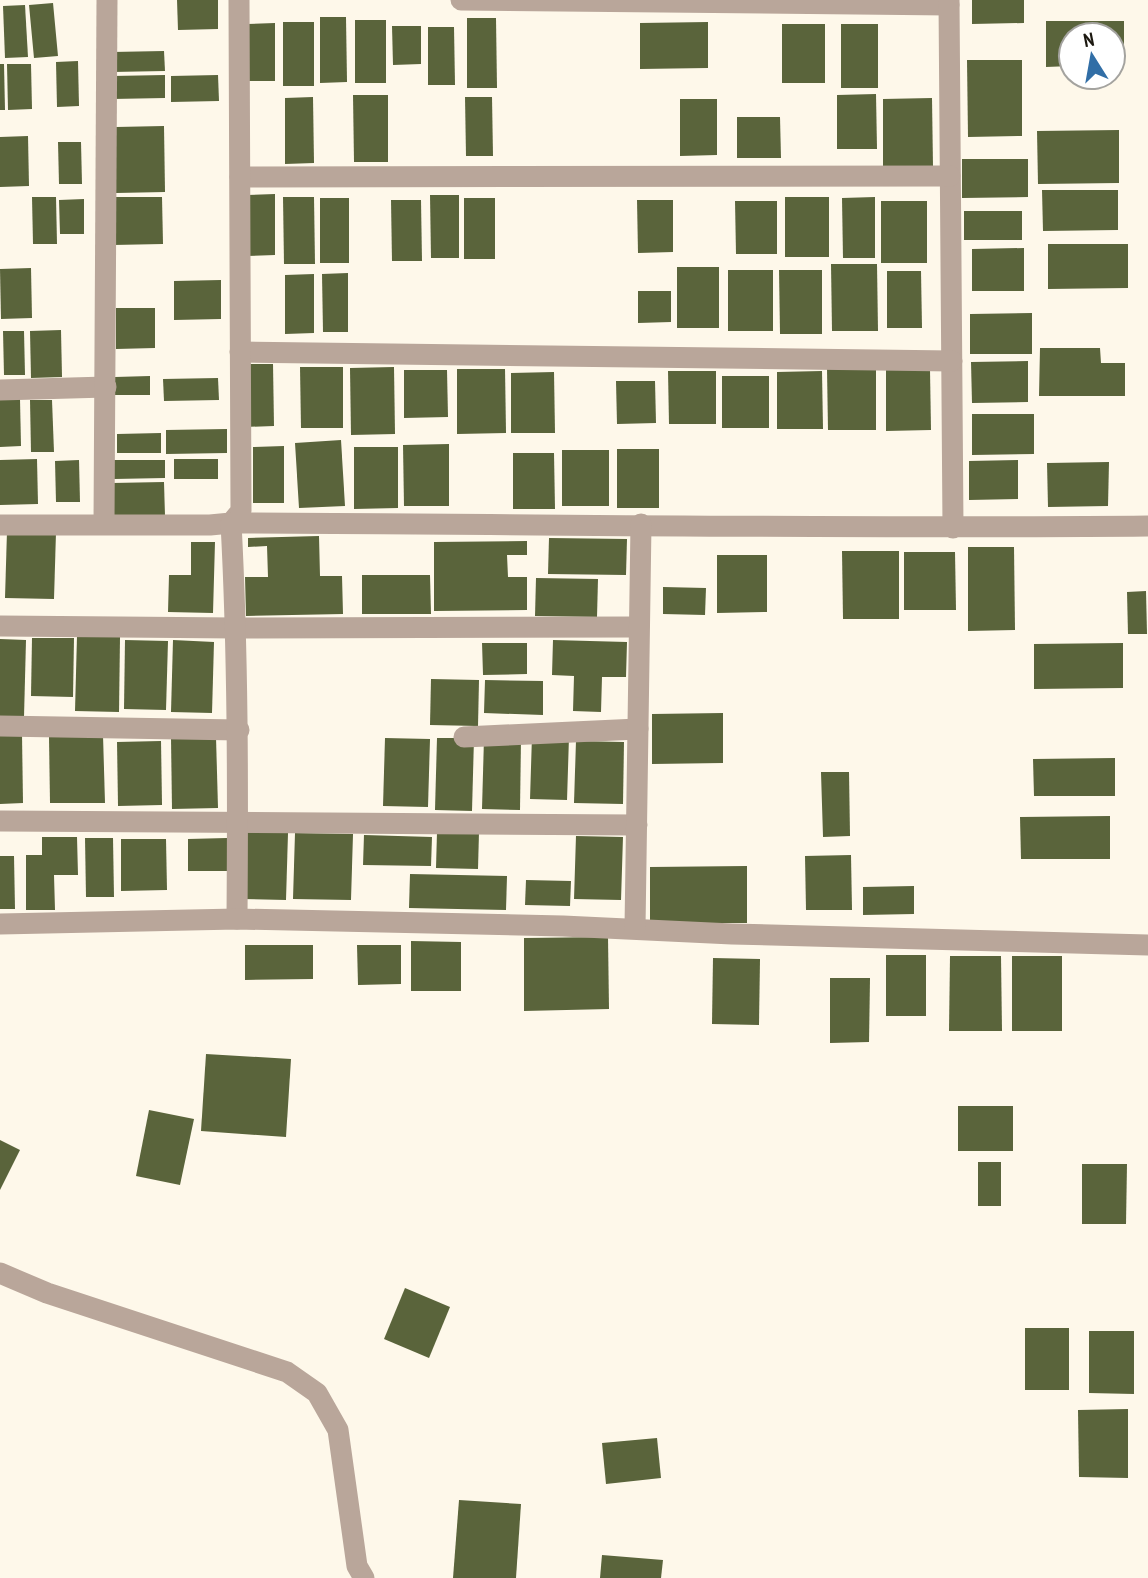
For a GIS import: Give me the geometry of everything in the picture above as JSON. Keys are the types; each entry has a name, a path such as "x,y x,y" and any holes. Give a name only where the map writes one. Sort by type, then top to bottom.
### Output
{"street":[{"path":"104,524 107,0"},
{"path":"237,919 239,730 231,523 241,511 239,0"},
{"path":"461,0 949,2 953,528"},
{"path":"240,177 950,176"},
{"path":"240,352 952,361"},
{"path":"0,390 106,387"},
{"path":"0,525 231,523 953,528 1148,526"},
{"path":"635,928 641,524"},
{"path":"0,626 639,627"},
{"path":"0,726 239,730"},
{"path":"464,737 638,729"},
{"path":"0,821 636,825"},
{"path":"0,924 237,919 635,928 732,934 1148,945"},
{"path":"0,1273 47,1293 287,1372 317,1393 338,1430 357,1566 365,1578"}],"building":[{"path":"177,0 218,0 218,29 178,30"},
{"path":"972,0 1024,0 1024,23 972,24"},
{"path":"53,3 58,56 34,58 29,5"},
{"path":"25,5 28,57 5,58 3,6"},
{"path":"320,17 346,17 347,82 320,83"},
{"path":"467,18 496,18 497,88 467,88"},
{"path":"355,20 386,20 386,83 355,83"},
{"path":"1046,21 1057,21 1057,67 1046,67"},
{"path":"283,22 314,22 314,86 283,86"},
{"path":"708,22 708,68 640,69 640,23"},
{"path":"275,23 275,81 247,81 247,24"},
{"path":"782,24 825,24 825,83 782,83"},
{"path":"841,24 878,24 878,88 841,88"},
{"path":"392,26 421,26 421,64 393,65"},
{"path":"428,27 454,27 455,85 428,85"},
{"path":"164,51 165,71 112,72 112,52"},
{"path":"967,60 1022,60 1022,136 968,137"},
{"path":"78,61 79,106 57,107 56,62"},
{"path":"0,64 4,64 5,110 0,110"},
{"path":"7,64 31,64 32,109 8,110"},
{"path":"165,75 165,98 112,99 112,76"},
{"path":"218,75 219,101 171,102 171,76"},
{"path":"876,94 877,149 837,149 837,95"},
{"path":"353,95 388,95 388,162 354,162"},
{"path":"313,97 314,163 285,164 285,98"},
{"path":"465,97 492,97 493,156 466,156"},
{"path":"932,98 933,167 883,168 883,99"},
{"path":"680,99 717,99 717,155 680,156"},
{"path":"737,117 780,117 781,158 737,158"},
{"path":"164,126 165,192 116,193 116,127"},
{"path":"1119,130 1119,183 1038,184 1037,131"},
{"path":"28,136 29,186 0,187 0,137"},
{"path":"58,142 81,142 82,184 59,184"},
{"path":"962,159 1028,159 1028,197 962,198"},
{"path":"1042,190 1118,190 1118,230 1043,231"},
{"path":"275,194 275,255 246,256 246,195"},
{"path":"430,195 459,195 459,258 431,258"},
{"path":"32,197 56,197 57,244 33,244"},
{"path":"113,197 162,197 163,244 113,245"},
{"path":"283,197 314,197 315,264 284,264"},
{"path":"785,197 829,197 829,257 785,257"},
{"path":"875,197 875,258 843,258 842,198"},
{"path":"320,198 349,198 349,263 320,263"},
{"path":"464,198 495,198 495,259 464,259"},
{"path":"84,199 84,234 60,234 59,200"},
{"path":"391,200 421,200 422,261 392,261"},
{"path":"637,200 673,200 673,252 638,253"},
{"path":"735,201 777,201 777,254 736,254"},
{"path":"881,201 927,201 927,263 881,263"},
{"path":"964,211 1022,211 1022,240 964,240"},
{"path":"1048,244 1128,244 1128,288 1048,289"},
{"path":"1024,248 1024,291 972,291 972,249"},
{"path":"831,264 877,264 878,331 832,331"},
{"path":"677,267 719,267 719,328 677,328"},
{"path":"31,268 32,318 1,319 0,269"},
{"path":"728,270 773,270 773,331 728,331"},
{"path":"779,270 822,270 822,334 780,334"},
{"path":"887,271 921,271 922,328 887,328"},
{"path":"348,273 348,332 323,332 322,274"},
{"path":"314,274 314,333 285,334 285,275"},
{"path":"221,280 221,319 174,320 174,281"},
{"path":"638,291 671,291 671,322 638,323"},
{"path":"116,308 155,308 155,348 116,349"},
{"path":"1032,313 1032,354 970,354 970,314"},
{"path":"61,330 62,377 31,378 30,331"},
{"path":"3,331 24,331 25,375 4,375"},
{"path":"1040,348 1100,348 1101,363 1125,363 1125,396 1039,396"},
{"path":"1028,361 1028,402 972,403 971,362"},
{"path":"245,364 273,364 274,426 245,427"},
{"path":"300,367 343,367 343,428 301,428"},
{"path":"394,367 395,434 351,435 350,368"},
{"path":"457,369 505,369 506,433 457,434"},
{"path":"827,369 876,369 876,430 828,430"},
{"path":"404,370 447,370 448,417 404,418"},
{"path":"886,370 930,370 931,430 886,431"},
{"path":"668,371 716,371 716,424 669,424"},
{"path":"822,371 823,429 777,429 777,372"},
{"path":"554,372 555,433 511,433 511,373"},
{"path":"150,376 150,395 115,395 115,377"},
{"path":"722,376 769,376 769,428 722,428"},
{"path":"218,378 219,400 164,401 163,379"},
{"path":"616,381 655,381 656,423 617,424"},
{"path":"20,399 21,446 0,447 0,400"},
{"path":"30,400 52,400 54,452 31,452"},
{"path":"972,414 1034,414 1034,454 972,455"},
{"path":"227,429 227,453 166,454 166,430"},
{"path":"161,433 161,453 117,453 117,434"},
{"path":"341,440 345,506 299,508 295,443"},
{"path":"449,444 449,506 404,506 403,445"},
{"path":"284,446 284,503 253,503 253,447"},
{"path":"354,447 398,447 398,508 354,509"},
{"path":"617,449 659,449 659,508 617,508"},
{"path":"562,450 609,450 609,506 562,506"},
{"path":"513,453 554,453 555,509 513,509"},
{"path":"37,459 38,504 0,505 0,460"},
{"path":"174,459 218,459 218,479 174,479"},
{"path":"79,460 80,502 56,502 55,461"},
{"path":"114,460 165,460 165,478 114,479"},
{"path":"1018,460 1018,499 969,500 969,461"},
{"path":"1109,462 1108,506 1048,507 1047,463"},
{"path":"164,482 165,516 112,517 112,483"},
{"path":"7,531 56,532 54,599 5,598"},
{"path":"319,536 320,576 342,576 343,614 246,616 245,577 268,577 267,546 248,547 248,538"},
{"path":"549,538 627,539 626,575 548,574"},
{"path":"527,541 527,555 507,555 508,577 527,577 527,610 434,611 434,542"},
{"path":"191,542 215,542 213,613 168,612 169,575 191,575"},
{"path":"968,547 1014,547 1015,630 968,631"},
{"path":"842,551 899,551 899,619 843,619"},
{"path":"904,552 955,552 956,610 904,610"},
{"path":"717,555 767,555 767,612 717,613"},
{"path":"362,575 430,575 431,614 362,614"},
{"path":"536,578 598,579 597,617 535,616"},
{"path":"663,587 706,588 705,615 663,614"},
{"path":"1146,591 1147,634 1128,634 1127,592"},
{"path":"77,636 120,637 119,712 75,711"},
{"path":"32,638 74,638 73,697 31,696"},
{"path":"0,639 26,640 24,717 0,716"},
{"path":"125,640 168,641 166,710 124,709"},
{"path":"173,640 214,642 212,713 171,712"},
{"path":"553,640 627,642 626,677 602,677 601,712 573,711 574,676 552,675"},
{"path":"482,643 527,643 527,674 483,675"},
{"path":"1123,643 1123,688 1034,689 1034,644"},
{"path":"431,679 479,680 478,726 430,725"},
{"path":"485,680 543,681 543,715 484,713"},
{"path":"723,713 723,763 652,764 652,714"},
{"path":"0,734 22,734 23,803 0,804"},
{"path":"103,735 105,803 50,803 49,737"},
{"path":"532,736 569,737 567,800 530,799"},
{"path":"216,737 218,808 172,809 171,738"},
{"path":"385,738 430,739 428,807 383,806"},
{"path":"437,738 474,738 472,811 435,810"},
{"path":"484,738 521,739 520,810 482,809"},
{"path":"161,741 162,805 118,806 117,742"},
{"path":"576,741 624,742 623,804 574,803"},
{"path":"1115,758 1115,796 1034,796 1033,759"},
{"path":"821,772 849,772 850,836 823,837"},
{"path":"1110,816 1110,859 1021,859 1020,817"},
{"path":"244,832 288,833 286,900 242,899"},
{"path":"437,832 479,832 478,869 436,868"},
{"path":"295,833 353,834 351,900 293,899"},
{"path":"364,835 432,837 431,866 363,865"},
{"path":"576,836 623,837 621,900 574,899"},
{"path":"42,837 77,837 78,875 54,875 55,910 26,910 26,855 42,855"},
{"path":"85,838 113,838 114,897 86,897"},
{"path":"227,838 227,871 188,871 188,839"},
{"path":"121,839 166,839 167,890 121,891"},
{"path":"851,855 852,910 806,910 805,856"},
{"path":"0,856 14,856 15,909 0,909"},
{"path":"747,866 747,923 650,923 650,867"},
{"path":"410,874 507,876 506,910 409,908"},
{"path":"526,880 571,881 570,906 525,905"},
{"path":"914,886 914,914 863,915 863,887"},
{"path":"608,937 609,1009 524,1011 524,938"},
{"path":"411,941 461,942 461,991 411,991"},
{"path":"245,945 313,945 313,979 245,980"},
{"path":"357,945 401,945 401,984 358,985"},
{"path":"886,955 926,955 926,1016 886,1016"},
{"path":"950,956 1001,956 1002,1031 949,1031"},
{"path":"1012,956 1062,956 1062,1031 1012,1031"},
{"path":"713,958 760,959 759,1025 712,1024"},
{"path":"830,978 870,978 869,1042 830,1043"},
{"path":"206,1054 291,1059 286,1137 201,1131"},
{"path":"958,1106 1013,1106 1013,1151 958,1151"},
{"path":"149,1110 194,1119 180,1185 136,1176"},
{"path":"0,1140 20,1150 0,1190"},
{"path":"978,1162 1001,1162 1001,1206 978,1206"},
{"path":"1082,1164 1127,1164 1126,1224 1082,1224"},
{"path":"405,1288 450,1307 429,1358 384,1339"},
{"path":"1025,1328 1069,1328 1069,1390 1025,1390"},
{"path":"1089,1331 1134,1331 1134,1394 1089,1393"},
{"path":"1128,1409 1128,1478 1079,1477 1078,1410"},
{"path":"657,1438 661,1478 606,1484 602,1443"},
{"path":"459,1500 521,1504 516,1578 453,1578"},
{"path":"602,1555 663,1560 661,1578 600,1578"}]}
